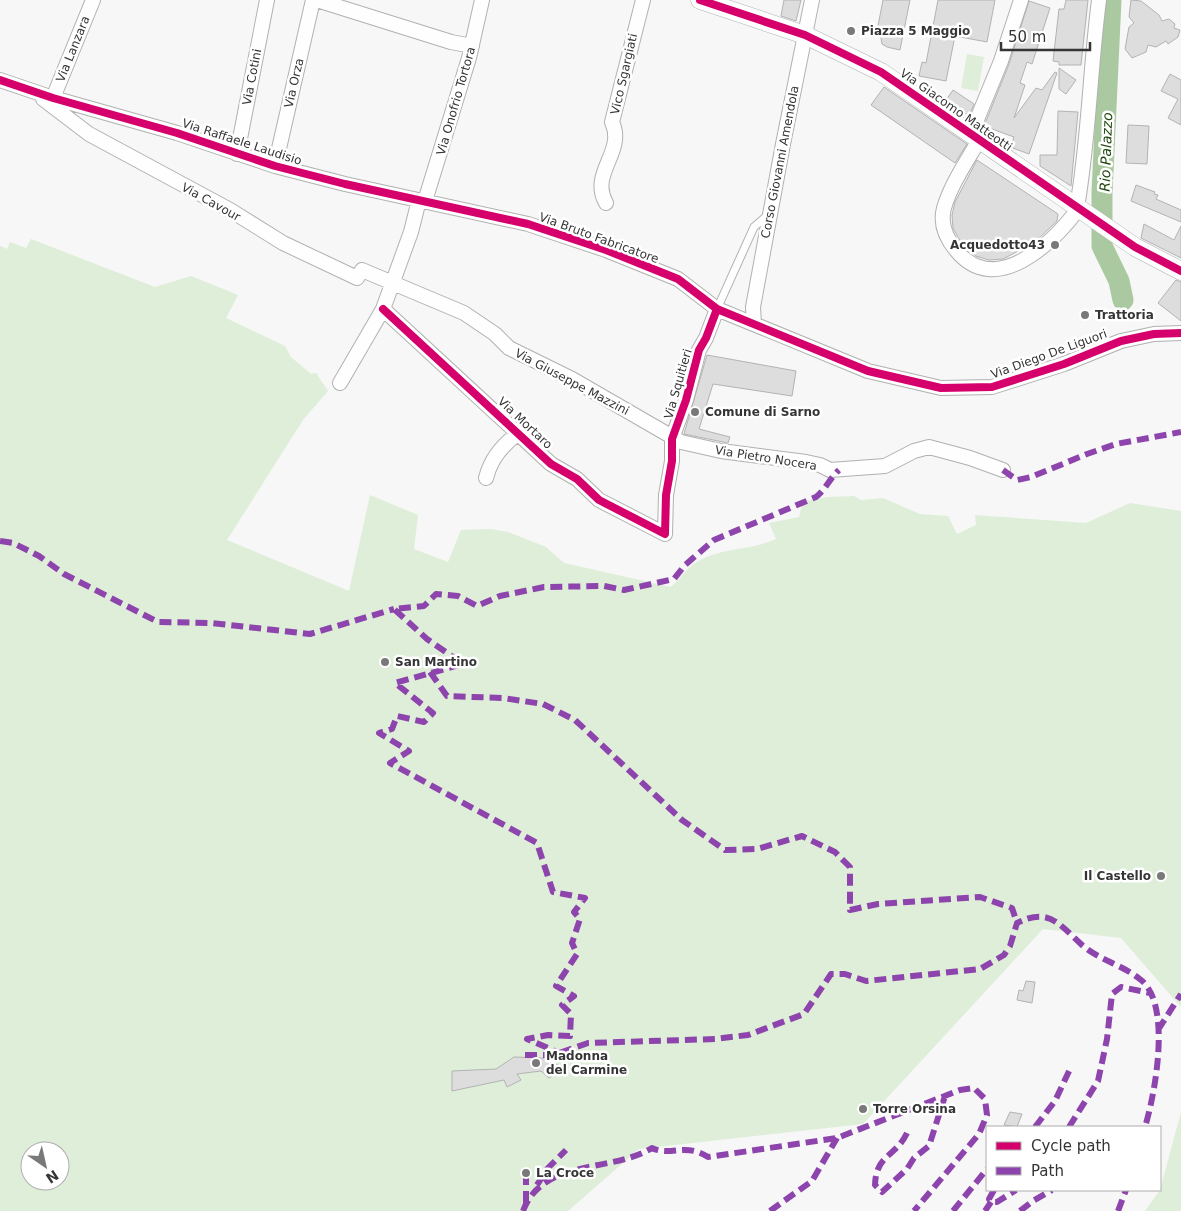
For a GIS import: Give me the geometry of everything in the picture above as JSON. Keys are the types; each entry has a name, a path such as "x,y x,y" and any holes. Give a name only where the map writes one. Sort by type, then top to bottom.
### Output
{"street":[{"name":"Via Lanzara","path":"53,98 93,0"},
{"name":"Via Cotini","path":"237,154 268,0"},
{"name":"Via Orza","path":"275,166 313,0"},
{"path":"317,0 451,42 472,46"},
{"name":"Via Onofrio Tortora","path":"340,383 383,309 393,284 472,46 482,0"},
{"name":"Vico Sgargiati","path":"606,203 601,195 600,178 614,143 616,132 612,122 643,0"},
{"name":"Via Giacomo Matteotti","path":"700,0 805,35 881,72 1135,247 1181,271"},
{"name":"Corso Giovanni Amendola","path":"754,324 753,307 812,0"},
{"path":"1021,0 975,137 944,209 946,238 961,256 970,263 987,269 1004,269 1026,260 1081,210 1090,76 1099,0"},
{"name":"Via Raffaele Laudisio","path":"0,80 53,98 177,133 275,166 422,201"},
{"name":"Via Cavour","path":"35,92 89,134 230,210 283,243 357,278 362,270 393,284"},
{"name":"Via Bruto Fabricatore","path":"422,201 528,224 606,250 678,279 717,309 754,324"},
{"name":"Via Giuseppe Mazzini","path":"393,284 464,313 495,334 509,348 572,379 672,439"},
{"name":"Via Mortaro","path":"383,309 551,464 577,479 599,500 666,534"},
{"name":"Via Squitieri","path":"666,534 666,495 672,461 672,439 686,400 699,350 706,338 717,309"},
{"name":"Via Diego De Liguori","path":"754,324 868,371 941,388 992,387 1064,364 1121,341 1154,334 1181,333"},
{"path":"486,478 488,469 505,443 519,433"},
{"name":"Via Pietro Nocera","path":"672,439 721,451 820,465 830,470 885,466 914,451 929,447 970,458 1003,470"}],"lane":[{"path":"717,309 754,227 770,214"}],"green space":[{"path":"967,54 984,57 978,91 961,88"},
{"path":"31,239 155,287 191,276 238,295 226,318 285,346 291,357 311,374 316,373 328,391 303,420 227,540 349,591 370,495 418,515 414,549 448,562 461,530 491,529 508,532 546,547 564,563 671,587 690,567 706,557 726,551 756,546 776,539 769,523 799,517 803,501 828,497 854,496 861,500 883,498 920,514 948,516 957,534 976,525 975,515 1086,523 1130,503 1181,511 1181,1007 1121,938 1043,929 863,1124 639,1149 568,1211 0,1211 0,247 7,249 10,242 26,248"},
{"path":"1181,1112 1181,1211 1145,1211 1161,1191"}],"building":[{"path":"784,0 801,0 796,21 781,16"},
{"path":"883,0 910,0 900,50 882,44 880,32 877,31"},
{"path":"938,0 995,0 987,42 955,36 946,81 919,76 922,62 926,63"},
{"path":"1066,0 1088,0 1081,65 1059,65 1059,62 1053,61 1059,9 1064,9"},
{"path":"1131,0 1141,1 1159,15 1162,21 1169,19 1175,24 1174,28 1180,30 1178,37 1168,44 1166,41 1156,47 1148,45 1146,52 1132,58 1125,49 1129,27 1134,23 1129,17"},
{"path":"1029,1 1050,8 1032,64 1027,62 1020,83 1025,85 1014,118 1036,88 1042,90 1055,72 1057,73 1029,154 1010,147 1014,137 984,126 1009,64"},
{"path":"1059,68 1076,80 1066,94 1059,89"},
{"path":"1170,74 1181,80 1181,125 1168,118 1178,99 1161,91"},
{"path":"884,87 967,144 955,163 871,105"},
{"path":"953,90 974,104 969,116 946,100"},
{"path":"1058,111 1078,112 1071,186 1040,166 1040,155 1057,155"},
{"path":"1128,125 1149,126 1147,164 1126,163"},
{"path":"977,160 1058,214 1057,221 1034,243 1003,259 989,260 976,256 962,244 953,228 952,215 955,202"},
{"path":"1136,185 1155,192 1154,194 1158,195 1156,199 1181,210 1181,222 1131,201"},
{"path":"1144,224 1174,240 1181,226 1181,258 1141,238"},
{"path":"1176,280 1181,282 1181,321 1158,303"},
{"name":"Comune di Sarno","path":"707,355 796,371 792,396 713,384 699,429 730,437 728,443 684,434"},
{"path":"1026,981 1035,982 1032,1003 1017,1000 1019,990 1023,991"},
{"path":"514,1057 542,1058 565,1068 549,1078 541,1071 517,1074 521,1080 507,1087 504,1080 452,1091 452,1071 496,1069"},
{"path":"1010,1112 1022,1114 1017,1126 1004,1125"}],"waterway":[{"name":"Rio Palazzo","path":"1111,0 1102,193 1102,246 1119,281 1123,300"}],"marked path":[{"path":"1003,470 1017,480 1031,477 1116,444 1181,432"},
{"path":"564,1055 527,1039 548,1035 570,1036 571,1014 562,1005 574,996 556,986 577,954 572,943 580,919 574,912 585,898 553,892 537,843 390,763 409,751 379,733 392,729 397,716 424,722 433,713 395,683 463,664 427,639 394,609 424,606 436,594 458,596 477,606 500,596 544,587 604,586 624,590 674,579 685,565 714,540 816,497 839,470"},
{"path":"0,541 13,543 39,556 64,574 158,622 212,623 310,634 394,609"},
{"path":"430,672 447,696 503,698 543,704 575,720 682,820 725,850 757,849 802,836 835,852 850,867 850,910 878,904 980,897 1012,908 1017,923"},
{"path":"525,1055 554,1055 588,1043 715,1039 748,1035 804,1014 831,974 845,974 866,981 980,969 1004,955 1010,946 1017,923 1028,918 1046,917 1060,925 1096,955 1127,970 1141,980 1150,992 1156,1009 1159,1029 1156,1073 1145,1126"},
{"path":"1070,1126 1098,1081 1107,1039 1112,994 1121,987 1150,993"},
{"path":"1158,1030 1181,994"},
{"path":"1036,1126 1055,1101 1070,1069"},
{"path":"523,1211 533,1194 546,1182 562,1174 636,1156 652,1148 666,1151 692,1151 708,1157 837,1138 960,1090 974,1088 985,1099 987,1115 979,1134 914,1211"},
{"path":"907,1133 879,1167 875,1185 882,1192 907,1169 914,1158 929,1146 945,1096"},
{"path":"770,1211 812,1181 837,1138"},
{"path":"537,1185 548,1168 566,1150"},
{"path":"953,1211 986,1170"},
{"path":"526,1173 526,1203"},
{"path":"993,1191 989,1199 991,1202 997,1202 1014,1191"},
{"path":"1020,1211 1050,1191"},
{"path":"1118,1211 1126,1191"},
{"path":"985,1211 991,1202"}],"cycle path":[{"path":"700,0 805,35 881,72 1135,247 1181,271"},
{"path":"0,80 53,98 177,133 275,166 345,184 528,224 606,250 678,279 717,309 868,371 941,388 992,387 1064,364 1121,341 1154,334 1181,333"},
{"path":"383,309 551,464 577,479 599,500 665,534 666,495 672,461 672,439 686,400 699,350 706,338 717,309"}],"place":[{"name":"Piazza 5 Maggio","path":"851,31"},
{"name":"Acquedotto43","path":"1055,245"},
{"name":"Trattoria","path":"1085,315"},
{"name":"Comune di Sarno","path":"695,412"},
{"name":"San Martino","path":"385,662"},
{"name":"Il Castello","path":"1161,876"},
{"name":"Madonna del Carmine","path":"536,1063"},
{"name":"Torre Orsina","path":"863,1109"},
{"name":"La Croce","path":"526,1173"}]}
